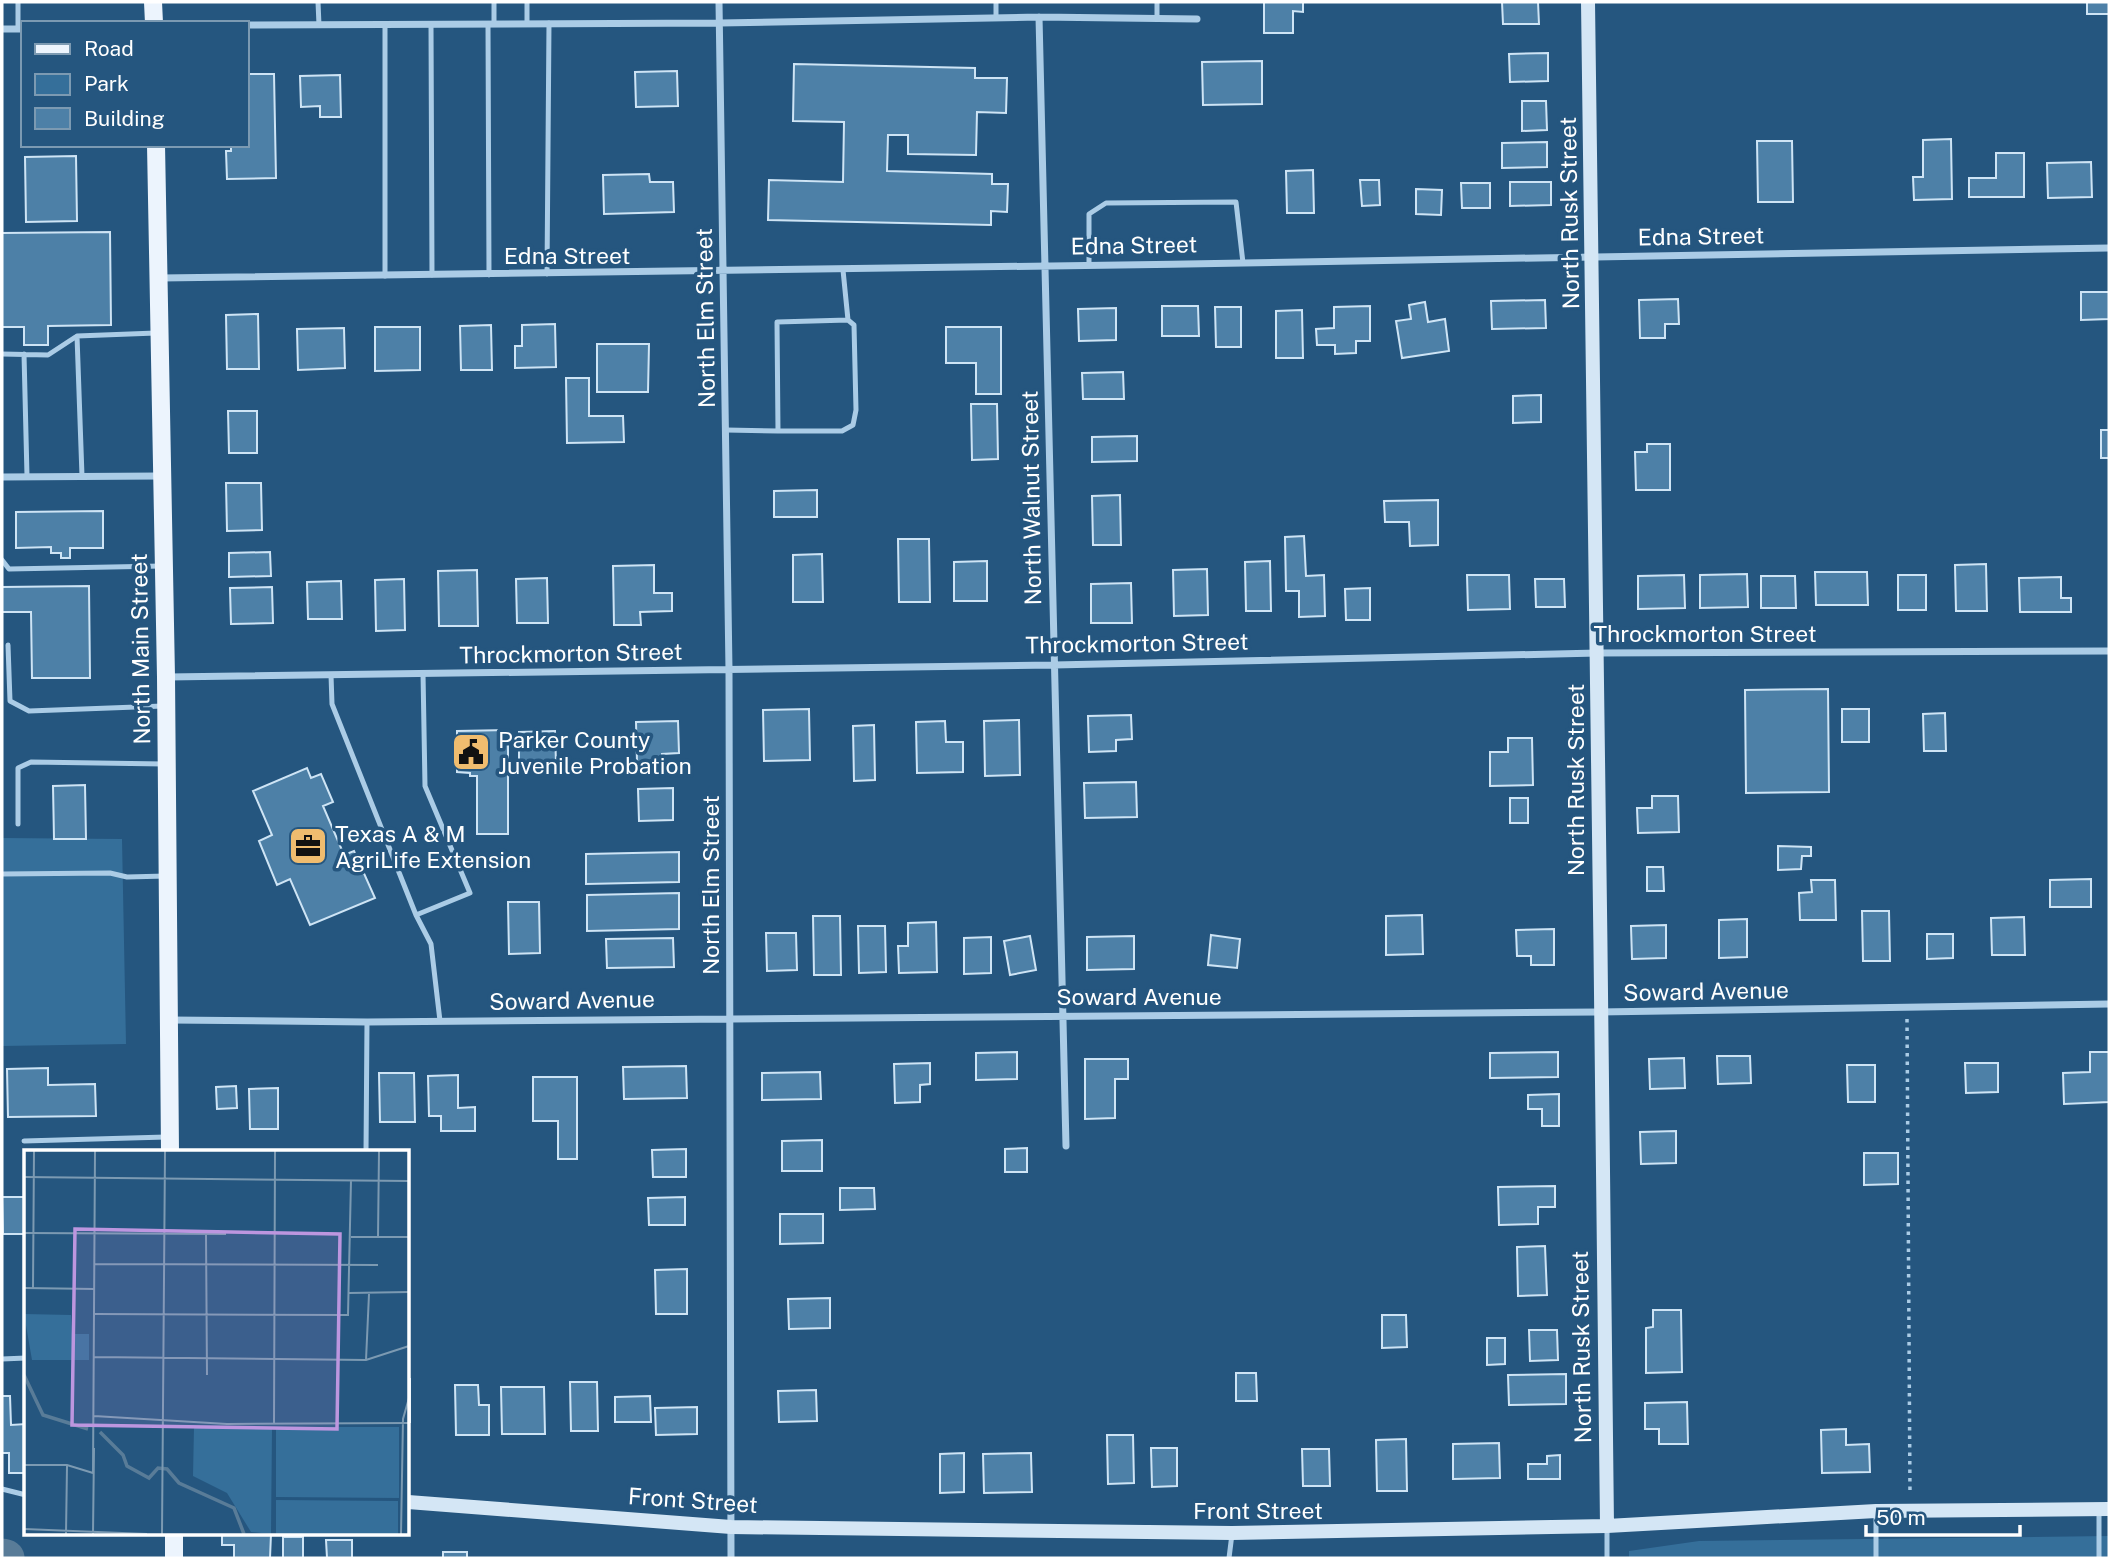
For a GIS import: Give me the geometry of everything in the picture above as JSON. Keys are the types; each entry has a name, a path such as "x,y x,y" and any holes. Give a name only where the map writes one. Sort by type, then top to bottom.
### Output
{"main road":[{"path":"153,2 154,21"},
{"name":"North Main Street","path":"156,147 166,677 170,1145"},
{"path":"173,1536 174,1558"}],"street":[{"name":"North Elm Street","path":"719,2 729,670 731,1558"},
{"name":"North Rusk Street","path":"1588,2 1607,1526"},
{"path":"248,25 720,23 1039,17 1197,19"},
{"name":"North Walnut Street","path":"1039,17 1066,1146"},
{"path":"2,29 20,29"},
{"name":"Edna Street","path":"159,278 724,273 1046,265 2109,248"},
{"path":"2,477 161,476"},
{"name":"Throckmorton Street","path":"166,677 1054,665 1598,653 2109,651"},
{"name":"Soward Avenue","path":"169,1020 367,1022 1600,1012 2109,1004"},
{"name":"Front Street","path":"410,1502 731,1527 1233,1533 1607,1526 1876,1511 2104,1509"}],"lane":[{"path":"19,2 20,29"},
{"path":"318,2 319,25"},
{"path":"489,275 491,24 494,2"},
{"path":"527,2 527,23"},
{"path":"996,2 996,18"},
{"path":"1157,2 1157,19"},
{"path":"547,274 549,23"},
{"path":"384,24 386,276"},
{"path":"431,24 432,275"},
{"path":"1089,265 1089,214 1106,203 1236,202 1243,262"},
{"path":"726,430 842,431 853,425 856,410 854,326 848,320 843,270"},
{"path":"778,431 776,322 848,320"},
{"path":"2,354 48,355 76,336 160,333"},
{"path":"76,336 82,477"},
{"path":"24,354 27,476"},
{"path":"2,560 9,569 163,566"},
{"path":"8,645 10,701 29,711 166,705"},
{"path":"416,915 470,893 425,786 424,673"},
{"path":"331,675 332,704 416,915 431,944 440,1021"},
{"path":"18,824 18,768 31,762 166,764"},
{"path":"2,874 110,873 127,877 167,876"},
{"path":"366,1150 367,1022"},
{"path":"24,1141 170,1145"},
{"path":"2,1359 24,1358"},
{"path":"2,1489 24,1494"},
{"path":"2099,1558 2104,1509"},
{"path":"1876,1511 1876,1558"},
{"name":"North Rusk Street","path":"1607,1526 1607,1558"},
{"path":"1229,1558 1233,1533"}],"path":[{"path":"1906,1007 1910,1511"}],"green space":[{"path":"2,838 122,839 126,1044 2,1046"},
{"path":"2109,1536 2109,1558 1629,1558 1629,1551 1699,1541"}],"building":[{"path":"1264,2 1303,2 1303,12 1293,11 1293,33 1264,33"},
{"path":"1502,2 1538,2 1539,24 1503,24"},
{"path":"2087,2 2109,2 2109,14 2087,14"},
{"path":"1548,53 1548,81 1510,82 1509,54"},
{"path":"1262,61 1262,104 1203,105 1202,62"},
{"path":"794,64 975,68 975,78 1007,78 1006,113 977,112 976,155 908,154 908,135 888,135 887,171 992,174 992,184 1008,184 1007,212 991,211 991,225 768,220 769,180 843,182 844,122 793,121"},
{"path":"677,71 678,106 636,107 635,72"},
{"path":"248,74 274,74 276,178 227,179 226,151 231,151 231,147 248,147"},
{"path":"340,75 341,117 320,117 320,106 301,107 300,76"},
{"path":"1522,101 1546,101 1547,130 1522,131"},
{"path":"1951,139 1952,199 1914,200 1913,177 1923,177 1923,140"},
{"path":"1757,141 1792,141 1793,202 1758,202"},
{"path":"1547,142 1547,167 1502,168 1502,143"},
{"path":"1996,153 2024,153 2024,197 1969,197 1969,178 1996,178"},
{"path":"76,156 77,221 26,222 25,157"},
{"path":"2091,162 2092,197 2048,198 2047,163"},
{"path":"1313,170 1314,213 1287,213 1286,171"},
{"path":"649,174 650,182 673,182 674,212 604,214 603,175"},
{"path":"1360,180 1379,180 1380,205 1362,206"},
{"path":"1510,182 1551,182 1551,205 1510,206"},
{"path":"1461,183 1490,183 1490,208 1462,208"},
{"path":"1416,189 1442,190 1441,215 1416,214"},
{"path":"110,232 111,325 48,326 48,345 24,345 24,327 2,327 2,233"},
{"path":"2081,292 2109,292 2109,319 2081,320"},
{"path":"1678,299 1679,324 1665,324 1665,338 1640,338 1639,300"},
{"path":"1545,300 1546,328 1492,329 1491,301"},
{"path":"1425,302 1428,322 1445,319 1449,351 1402,358 1396,321 1411,319 1409,305"},
{"path":"1162,306 1198,306 1199,336 1162,336"},
{"path":"1370,306 1370,341 1356,341 1356,353 1335,354 1335,345 1317,345 1316,329 1334,328 1334,307"},
{"path":"1215,307 1241,307 1241,347 1216,347"},
{"path":"1116,308 1116,340 1079,341 1078,309"},
{"path":"1302,310 1303,358 1276,358 1276,311"},
{"path":"258,314 259,369 227,369 226,315"},
{"path":"555,324 556,367 515,368 515,346 522,346 522,325"},
{"path":"491,325 492,370 461,370 460,326"},
{"path":"375,327 420,327 420,370 375,371"},
{"path":"946,327 1001,327 1001,394 976,394 976,363 946,363"},
{"path":"344,328 345,368 298,370 297,329"},
{"path":"597,344 649,344 648,392 597,392"},
{"path":"1123,372 1124,399 1083,399 1082,373"},
{"path":"566,378 589,378 589,416 623,416 624,442 567,443"},
{"path":"1541,395 1541,422 1513,423 1513,396"},
{"path":"971,404 997,404 998,459 972,460"},
{"path":"228,411 257,411 257,453 229,453"},
{"path":"2101,430 2109,430 2109,458 2101,458"},
{"path":"1137,436 1137,461 1092,462 1092,437"},
{"path":"1647,444 1670,444 1670,490 1636,490 1635,452 1647,452"},
{"path":"226,483 261,483 262,530 227,531"},
{"path":"817,490 817,517 774,517 774,491"},
{"path":"1120,495 1121,545 1093,545 1092,496"},
{"path":"1438,500 1438,545 1410,546 1409,522 1385,522 1384,501"},
{"path":"103,511 103,548 70,548 70,558 61,558 61,553 51,553 51,547 16,548 16,512"},
{"path":"1304,536 1306,576 1324,575 1325,616 1299,617 1299,591 1286,591 1285,537"},
{"path":"898,539 929,539 930,602 899,602"},
{"path":"270,552 271,576 229,577 229,553"},
{"path":"822,554 823,602 793,602 793,555"},
{"path":"987,561 987,601 954,601 954,562"},
{"path":"1270,561 1271,611 1246,611 1245,562"},
{"path":"1986,564 1987,611 1956,611 1955,565"},
{"path":"654,565 654,593 672,593 672,611 640,612 641,625 614,625 613,566"},
{"path":"1207,569 1208,615 1174,616 1173,570"},
{"path":"477,570 478,626 439,626 438,571"},
{"path":"1815,572 1867,572 1868,605 1816,605"},
{"path":"1747,574 1748,607 1700,608 1700,575"},
{"path":"1467,575 1509,575 1510,609 1468,610"},
{"path":"1684,575 1685,608 1638,609 1638,576"},
{"path":"1898,575 1926,575 1926,610 1898,610"},
{"path":"1761,576 1795,576 1796,608 1761,608"},
{"path":"2061,577 2061,598 2071,598 2071,612 2020,612 2019,578"},
{"path":"547,578 548,623 517,623 516,579"},
{"path":"404,579 405,630 376,631 375,580"},
{"path":"1535,579 1564,579 1565,607 1536,607"},
{"path":"341,581 342,619 308,619 307,582"},
{"path":"1131,583 1132,623 1091,623 1091,584"},
{"path":"89,586 90,678 32,678 31,612 2,612 2,587"},
{"path":"272,587 273,623 231,624 230,588"},
{"path":"1370,588 1370,620 1346,620 1345,589"},
{"path":"1828,689 1829,792 1746,793 1745,690"},
{"path":"809,709 810,760 764,761 763,710"},
{"path":"1842,709 1869,709 1869,742 1842,742"},
{"path":"1945,713 1946,751 1924,751 1923,714"},
{"path":"1131,715 1132,739 1116,740 1116,751 1089,752 1088,716"},
{"path":"1019,720 1020,775 985,776 984,721"},
{"path":"678,721 679,753 662,754 662,761 637,762 636,722"},
{"path":"945,721 946,742 963,742 963,772 917,773 916,722"},
{"path":"874,725 875,780 854,781 853,726"},
{"path":"508,730 508,834 477,834 477,776 457,772 457,731"},
{"path":"555,731 556,763 519,763 519,732"},
{"path":"1508,738 1532,738 1533,785 1490,786 1490,752 1508,752"},
{"path":"307,768 311,778 321,774 333,802 323,806 344,855 354,851 375,898 310,925 290,879 277,885 259,841 272,835 253,791"},
{"path":"1136,782 1137,817 1085,818 1084,783"},
{"path":"85,785 86,839 54,839 53,786"},
{"path":"673,788 673,820 639,821 638,789"},
{"path":"1652,796 1678,796 1679,832 1638,833 1637,808 1652,808"},
{"path":"1510,798 1528,798 1528,823 1510,823"},
{"path":"1778,846 1811,847 1811,856 1802,856 1801,869 1778,870"},
{"path":"679,852 679,882 586,884 586,854"},
{"path":"1647,867 1663,867 1664,891 1647,891"},
{"path":"2091,879 2091,907 2050,907 2050,880"},
{"path":"1811,880 1835,880 1836,920 1800,920 1799,893 1812,892"},
{"path":"679,893 679,929 587,931 587,895"},
{"path":"508,902 539,902 540,953 509,954"},
{"path":"1862,911 1889,911 1890,961 1863,961"},
{"path":"1422,915 1423,954 1386,955 1386,916"},
{"path":"813,916 840,916 841,975 814,975"},
{"path":"2024,917 2025,955 1992,955 1991,918"},
{"path":"1747,919 1747,957 1719,958 1719,920"},
{"path":"936,922 937,972 899,973 898,946 908,946 908,923"},
{"path":"1666,925 1666,958 1632,959 1631,926"},
{"path":"858,926 885,926 886,972 859,973"},
{"path":"1554,929 1554,965 1531,965 1531,956 1517,956 1516,930"},
{"path":"766,933 796,933 797,970 767,971"},
{"path":"1927,934 1953,934 1953,958 1927,959"},
{"path":"1211,935 1240,939 1237,968 1208,965"},
{"path":"1030,936 1036,970 1010,975 1004,941"},
{"path":"1134,936 1134,969 1087,970 1087,937"},
{"path":"991,937 991,973 964,974 964,938"},
{"path":"673,938 674,967 607,968 606,939"},
{"path":"1017,1052 1017,1079 976,1080 976,1053"},
{"path":"1558,1052 1558,1077 1490,1078 1490,1053"},
{"path":"2090,1052 2109,1052 2109,1102 2064,1104 2063,1073 2090,1072"},
{"path":"1717,1056 1750,1056 1751,1083 1718,1084"},
{"path":"1684,1058 1685,1088 1650,1089 1649,1059"},
{"path":"1085,1059 1128,1059 1128,1079 1115,1079 1115,1118 1085,1119"},
{"path":"930,1063 930,1084 920,1085 920,1102 895,1103 894,1064"},
{"path":"1965,1063 1998,1063 1998,1092 1966,1093"},
{"path":"1847,1065 1875,1065 1875,1102 1848,1102"},
{"path":"686,1066 687,1098 624,1099 623,1067"},
{"path":"48,1068 48,1085 95,1084 96,1116 8,1117 7,1069"},
{"path":"820,1072 821,1099 762,1100 762,1073"},
{"path":"379,1073 414,1073 415,1122 380,1122"},
{"path":"458,1075 458,1108 475,1107 475,1131 441,1131 441,1116 429,1116 428,1076"},
{"path":"533,1077 577,1077 577,1159 558,1159 558,1121 533,1121"},
{"path":"236,1086 237,1108 217,1109 216,1087"},
{"path":"278,1088 278,1129 250,1129 249,1089"},
{"path":"1559,1094 1559,1126 1542,1126 1542,1109 1528,1109 1528,1095"},
{"path":"1676,1131 1676,1163 1641,1164 1640,1132"},
{"path":"822,1140 822,1171 782,1171 782,1141"},
{"path":"1027,1148 1027,1172 1005,1172 1005,1149"},
{"path":"686,1149 686,1177 653,1177 652,1150"},
{"path":"1864,1153 1898,1153 1898,1184 1864,1185"},
{"path":"1555,1186 1555,1207 1538,1207 1538,1224 1499,1225 1498,1187"},
{"path":"840,1188 874,1188 875,1209 840,1210"},
{"path":"2,1197 24,1197 24,1234 3,1234"},
{"path":"685,1197 685,1225 649,1225 648,1198"},
{"path":"780,1214 823,1214 823,1243 780,1244"},
{"path":"1545,1246 1547,1295 1518,1296 1517,1247"},
{"path":"687,1269 687,1314 656,1314 655,1270"},
{"path":"830,1298 830,1328 789,1329 788,1299"},
{"path":"1653,1310 1681,1310 1682,1372 1646,1373 1646,1328 1653,1327"},
{"path":"1382,1315 1406,1315 1407,1347 1382,1348"},
{"path":"1529,1330 1557,1330 1558,1360 1530,1361"},
{"path":"1487,1338 1505,1338 1505,1364 1487,1365"},
{"path":"1236,1373 1256,1373 1257,1401 1236,1401"},
{"path":"1566,1374 1566,1404 1509,1405 1508,1375"},
{"path":"570,1382 597,1382 598,1431 571,1431"},
{"path":"455,1385 478,1385 479,1405 489,1405 489,1435 456,1435"},
{"path":"501,1387 544,1387 545,1434 502,1434"},
{"path":"816,1390 817,1421 779,1422 778,1391"},
{"path":"2,1396 10,1396 11,1425 24,1424 24,1473 9,1473 9,1453 2,1453"},
{"path":"650,1396 651,1422 615,1422 615,1397"},
{"path":"1687,1402 1688,1444 1659,1444 1659,1429 1645,1429 1645,1403"},
{"path":"697,1407 697,1434 656,1435 655,1408"},
{"path":"1846,1429 1846,1445 1869,1444 1870,1472 1822,1473 1821,1430"},
{"path":"1107,1435 1133,1435 1134,1483 1108,1484"},
{"path":"1406,1439 1407,1491 1377,1491 1376,1440"},
{"path":"1499,1443 1500,1478 1453,1479 1453,1444"},
{"path":"1151,1448 1177,1448 1177,1486 1152,1487"},
{"path":"1302,1449 1329,1449 1330,1486 1303,1486"},
{"path":"964,1453 964,1492 940,1493 940,1454"},
{"path":"1031,1453 1032,1492 984,1493 983,1454"},
{"path":"1560,1455 1560,1479 1528,1479 1528,1464 1547,1464 1547,1456"},
{"path":"222,1536 271,1536 270,1558 234,1558 234,1545 222,1545"},
{"path":"283,1537 303,1537 303,1558 283,1558"},
{"path":"326,1540 352,1540 352,1558 327,1558"},
{"path":"443,1552 467,1552 467,1558 443,1558"}],"waterway":[{"path":"2,1557 6,1558"}],"place":[{"name":"Parker County Juvenile Probation","path":"471,752"},
{"name":"Texas A & M AgriLife Extension","path":"308,846"}]}
